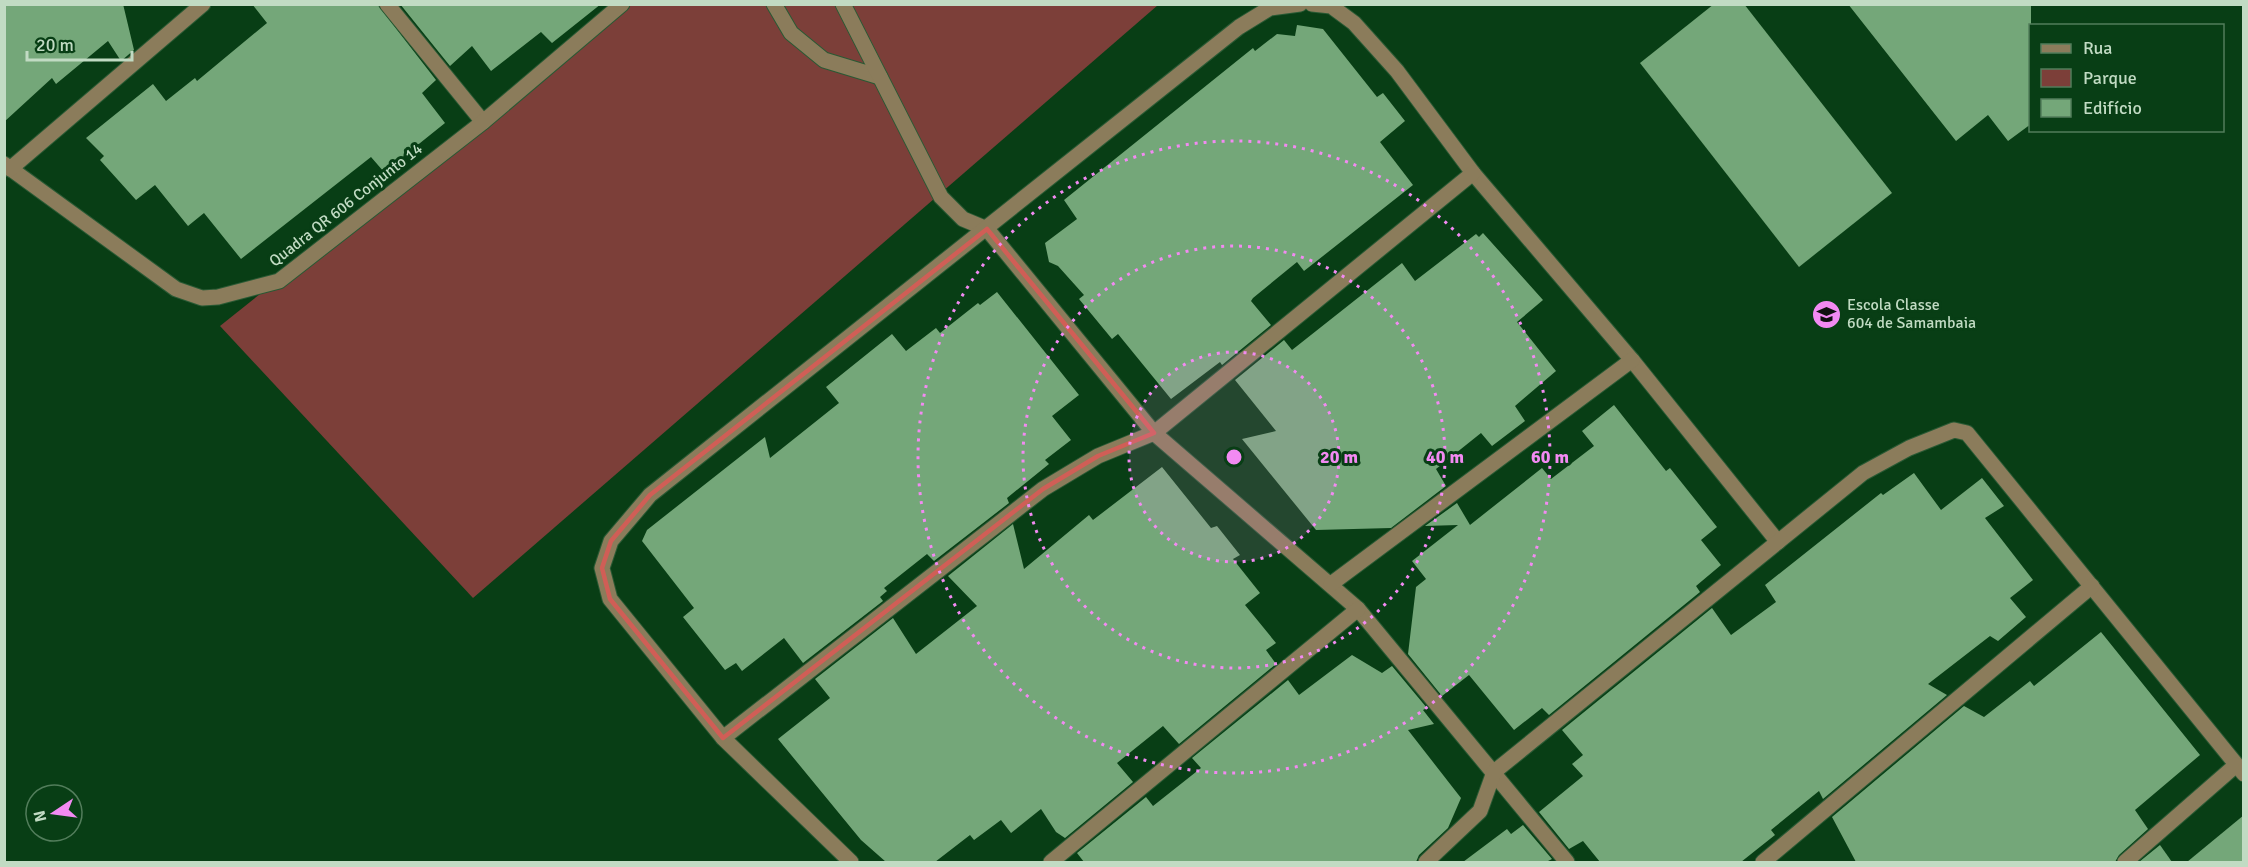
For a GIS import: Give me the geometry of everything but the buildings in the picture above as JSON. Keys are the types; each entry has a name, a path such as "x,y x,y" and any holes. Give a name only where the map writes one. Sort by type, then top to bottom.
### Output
{"street":[{"path":"7,166 203,4"},
{"path":"387,4 483,122"},
{"name":"Quadra QR 606 Conjunto 14","path":"7,166 176,289 202,298 218,297 279,281 483,122 622,4"},
{"path":"774,4 791,33 824,60 880,76"},
{"path":"843,4 941,197 963,219 987,229 1154,433 1358,609 1567,862"},
{"path":"851,862 723,738 610,599 602,568 611,541 650,495 1239,27 1270,8 1300,4"},
{"path":"1312,4 1331,6 1354,23 1397,71 1473,173 1632,360 1778,542"},
{"path":"723,738 1043,489 1098,456 1154,433 1473,173"},
{"path":"1331,584 1632,360"},
{"path":"1426,862 1480,810 1494,772 1863,473 1909,448 1953,430 1967,433 2240,770 2126,862"},
{"path":"1763,862 2092,586"},
{"path":"1051,862 1358,609"}],"highlighted area":[{"path":"987,229 1154,433 1098,456 1043,489 723,738 610,599 602,568 611,541 650,495"}],"green space":[{"path":"622,5 1158,5 473,598 220,326"}],"place":[{"name":"Escola Classe 604 de Samambaia","path":"1826,314"}]}
